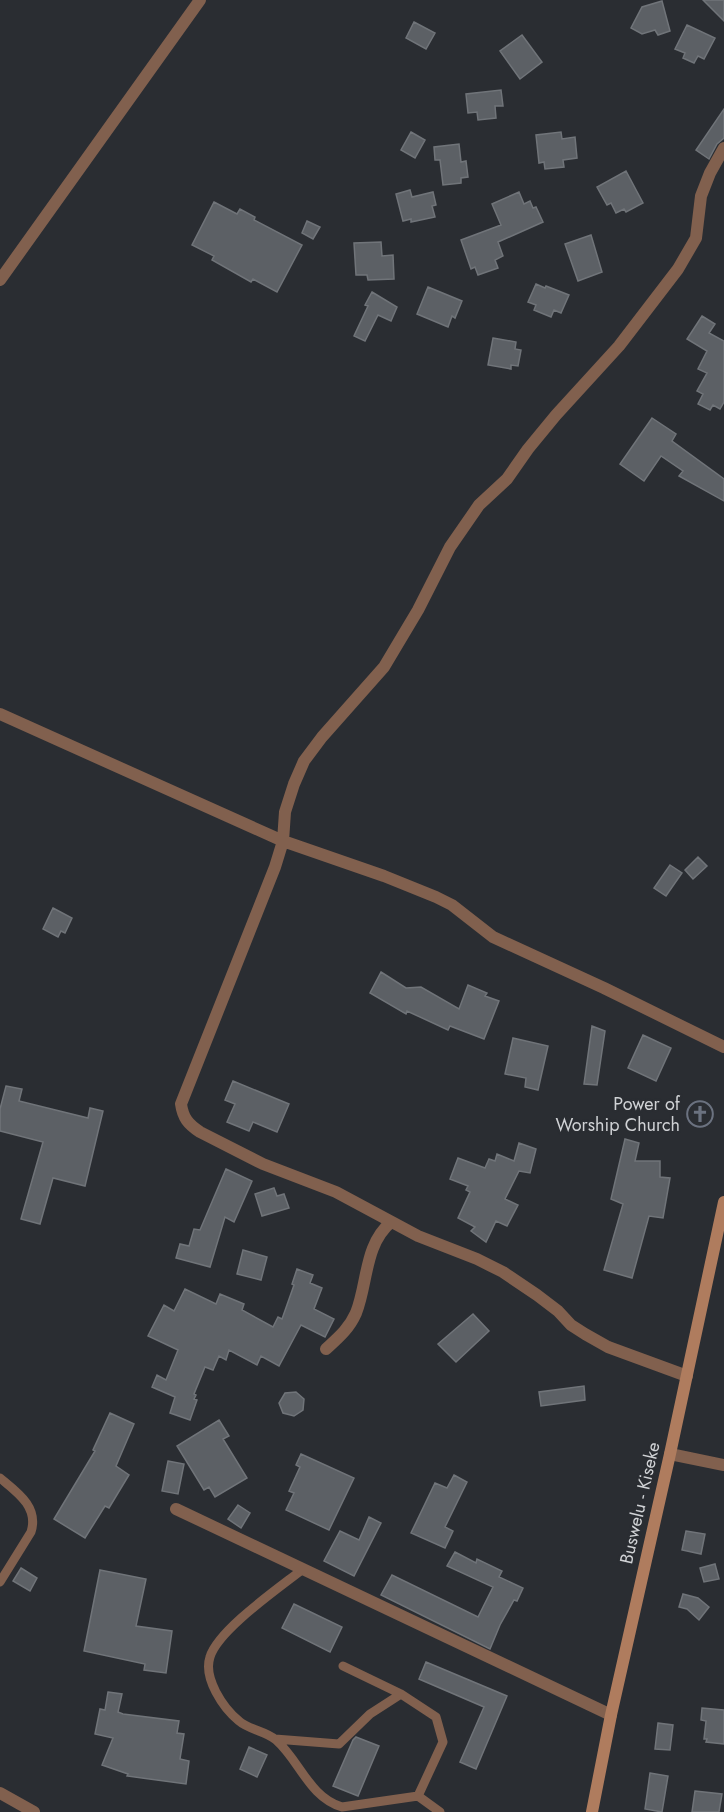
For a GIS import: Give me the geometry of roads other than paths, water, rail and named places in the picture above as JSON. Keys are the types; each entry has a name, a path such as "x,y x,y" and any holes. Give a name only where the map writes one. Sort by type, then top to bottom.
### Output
{"main road":[{"name":"Buswelu - Kiseke","path":"592,1812 611,1715 724,1202"}],"street":[{"path":"0,280 199,1"},
{"path":"687,1376 609,1347 571,1325 558,1311 503,1272 477,1259 428,1241 336,1192 263,1164 217,1141 192,1127 183,1117 181,1104 275,867 283,841 285,812 304,761 322,737 384,667 418,610 450,547 479,505 507,479 556,415 619,346 688,254 696,238 701,196 710,173 724,148"},
{"path":"0,714 283,841 373,872 436,897 452,905 502,942 604,988 724,1047"},
{"path":"326,1349 348,1328 356,1314 373,1248 380,1234 391,1222"},
{"path":"670,1454 724,1465"},
{"path":"176,1509 611,1715"},
{"path":"0,1793 34,1812"}],"lane":[{"path":"0,1478 28,1504 33,1522 31,1532 0,1582"},
{"path":"303,1569 249,1612 216,1644 209,1658 208,1673 221,1700 239,1722 275,1739 339,1744 370,1714 401,1694"},
{"path":"343,1666 401,1694 436,1717 443,1742 418,1796"},
{"path":"275,1739 321,1797 331,1804 342,1807 418,1796 440,1812"}],"place":[{"name":"Power of Worship Church","path":"700,1114"}]}
